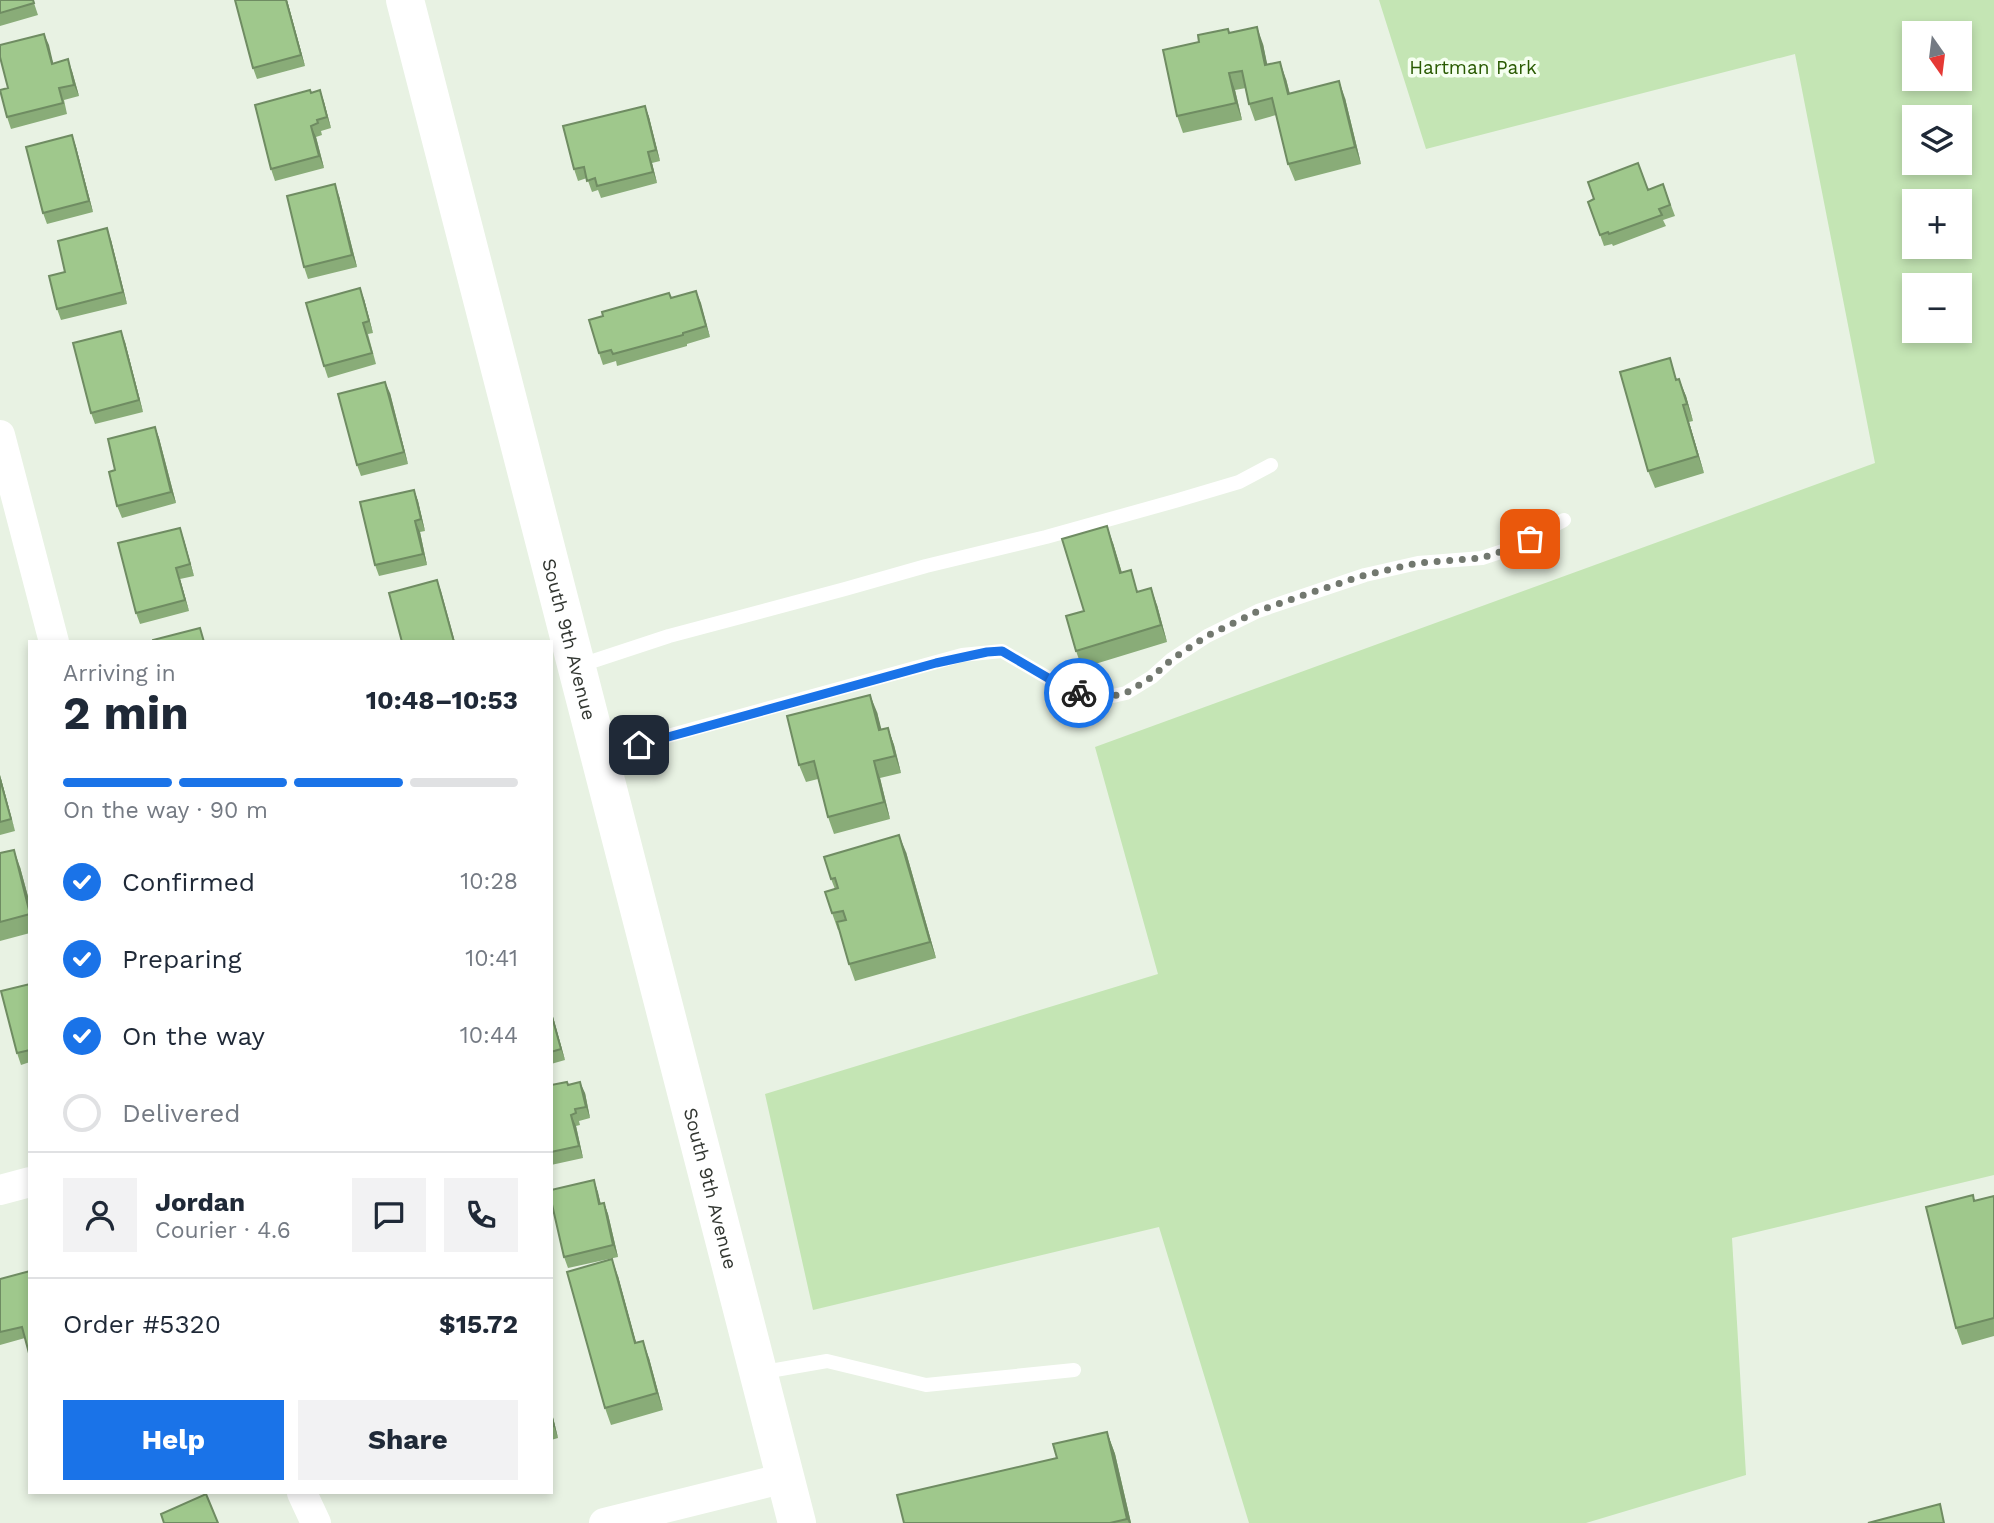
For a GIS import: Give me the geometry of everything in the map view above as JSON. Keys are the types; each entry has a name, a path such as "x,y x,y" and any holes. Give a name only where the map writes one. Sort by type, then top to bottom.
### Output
{"street":[{"name":"South 9th Avenue","path":"405,0 797,1523"},
{"path":"0,436 53,640"},
{"path":"0,1190 28,1183"},
{"path":"604,1523 785,1478"},
{"path":"302,1494 316,1523"}],"lane":[{"path":"576,666 669,636 1188,497 1239,482 1271,465"},
{"path":"599,755 936,663 987,652 1002,651 1072,692 1104,698 1126,693 1207,636 1258,611 1365,575 1418,563 1482,558 1512,548 1564,520"},
{"path":"758,1373 827,1362 926,1385 1074,1370"}],"green space":[{"name":"Hartman Park","path":"1379,0 1994,0 1994,1175 1732,1238 1746,1475 1586,1523 1249,1523 1159,1227 813,1310 765,1094 1158,974 1095,747 1875,463 1795,54 1426,149"}],"building":[{"path":"0,0 33,0 34,3 0,13"},
{"path":"235,0 286,0 301,55 253,68"},
{"path":"1257,27 1265,65 1280,62 1288,94 1339,81 1355,147 1288,164 1272,98 1249,104 1242,71 1229,73 1236,103 1177,116 1163,50 1199,42 1198,35 1228,29 1229,33"},
{"path":"44,34 52,64 68,59 74,85 59,88 63,103 7,117 0,90 8,88 0,57 0,45"},
{"path":"310,90 311,93 320,90 327,117 317,120 318,123 311,126 319,156 271,169 255,105"},
{"path":"645,106 656,150 648,152 653,172 597,186 595,178 587,181 584,167 574,169 563,126"},
{"path":"72,135 89,201 43,213 26,147"},
{"path":"1638,163 1648,190 1663,184 1670,205 1659,209 1662,215 1600,235 1588,202 1594,199 1588,182"},
{"path":"335,184 352,255 304,267 287,196"},
{"path":"107,228 123,292 57,309 49,276 65,272 58,241"},
{"path":"360,288 369,321 363,323 372,353 324,366 306,303"},
{"path":"696,291 706,326 613,354 611,350 599,353 589,320 603,316 602,312 669,293 671,298"},
{"path":"121,331 139,400 91,413 73,343"},
{"path":"1670,358 1687,404 1683,405 1698,456 1648,471 1620,372"},
{"path":"385,382 404,452 357,465 338,394"},
{"path":"155,427 171,492 117,506 109,472 115,470 108,439"},
{"path":"414,490 421,519 415,521 423,554 375,565 360,502"},
{"path":"1107,526 1120,573 1131,570 1137,592 1151,588 1161,625 1076,651 1066,616 1084,611 1062,539"},
{"path":"180,528 190,564 176,568 185,600 136,613 118,543"},
{"path":"437,580 453,640 401,640 389,593"},
{"path":"200,628 203,640 153,640"},
{"path":"870,695 879,730 888,728 895,756 874,761 884,802 828,817 814,761 799,765 787,716"},
{"path":"0,779 11,819 0,822"},
{"path":"899,835 930,942 849,964 837,922 846,920 843,911 832,913 825,892 838,888 835,878 831,879 824,857"},
{"path":"14,850 28,915 0,922 0,853"},
{"path":"28,984 28,1050 17,1053 1,991"},
{"path":"553,1020 561,1049 553,1051"},
{"path":"580,1082 586,1107 575,1109 576,1113 571,1115 579,1146 553,1152 553,1085"},
{"path":"594,1180 599,1204 604,1203 613,1245 564,1257 553,1209 553,1190"},
{"path":"1973,1195 1974,1201 1994,1196 1994,1318 1956,1328 1926,1207"},
{"path":"612,1259 635,1343 643,1341 657,1393 605,1408 567,1272"},
{"path":"28,1272 28,1350 22,1327 0,1332 0,1279"},
{"path":"1107,1432 1127,1519 1110,1523 904,1523 897,1495 1057,1458 1053,1444"},
{"path":"206,1494 218,1523 164,1523 161,1514"},
{"path":"1940,1504 1944,1523 1868,1523"}],"way so far":[{"path":"1079,693 1104,698 1126,693 1207,636 1258,611 1301,596 1365,575 1418,563 1482,558 1530,539"}],"route":[{"path":"639,745 962,656 987,652 1002,651 1072,692 1079,693"}]}
